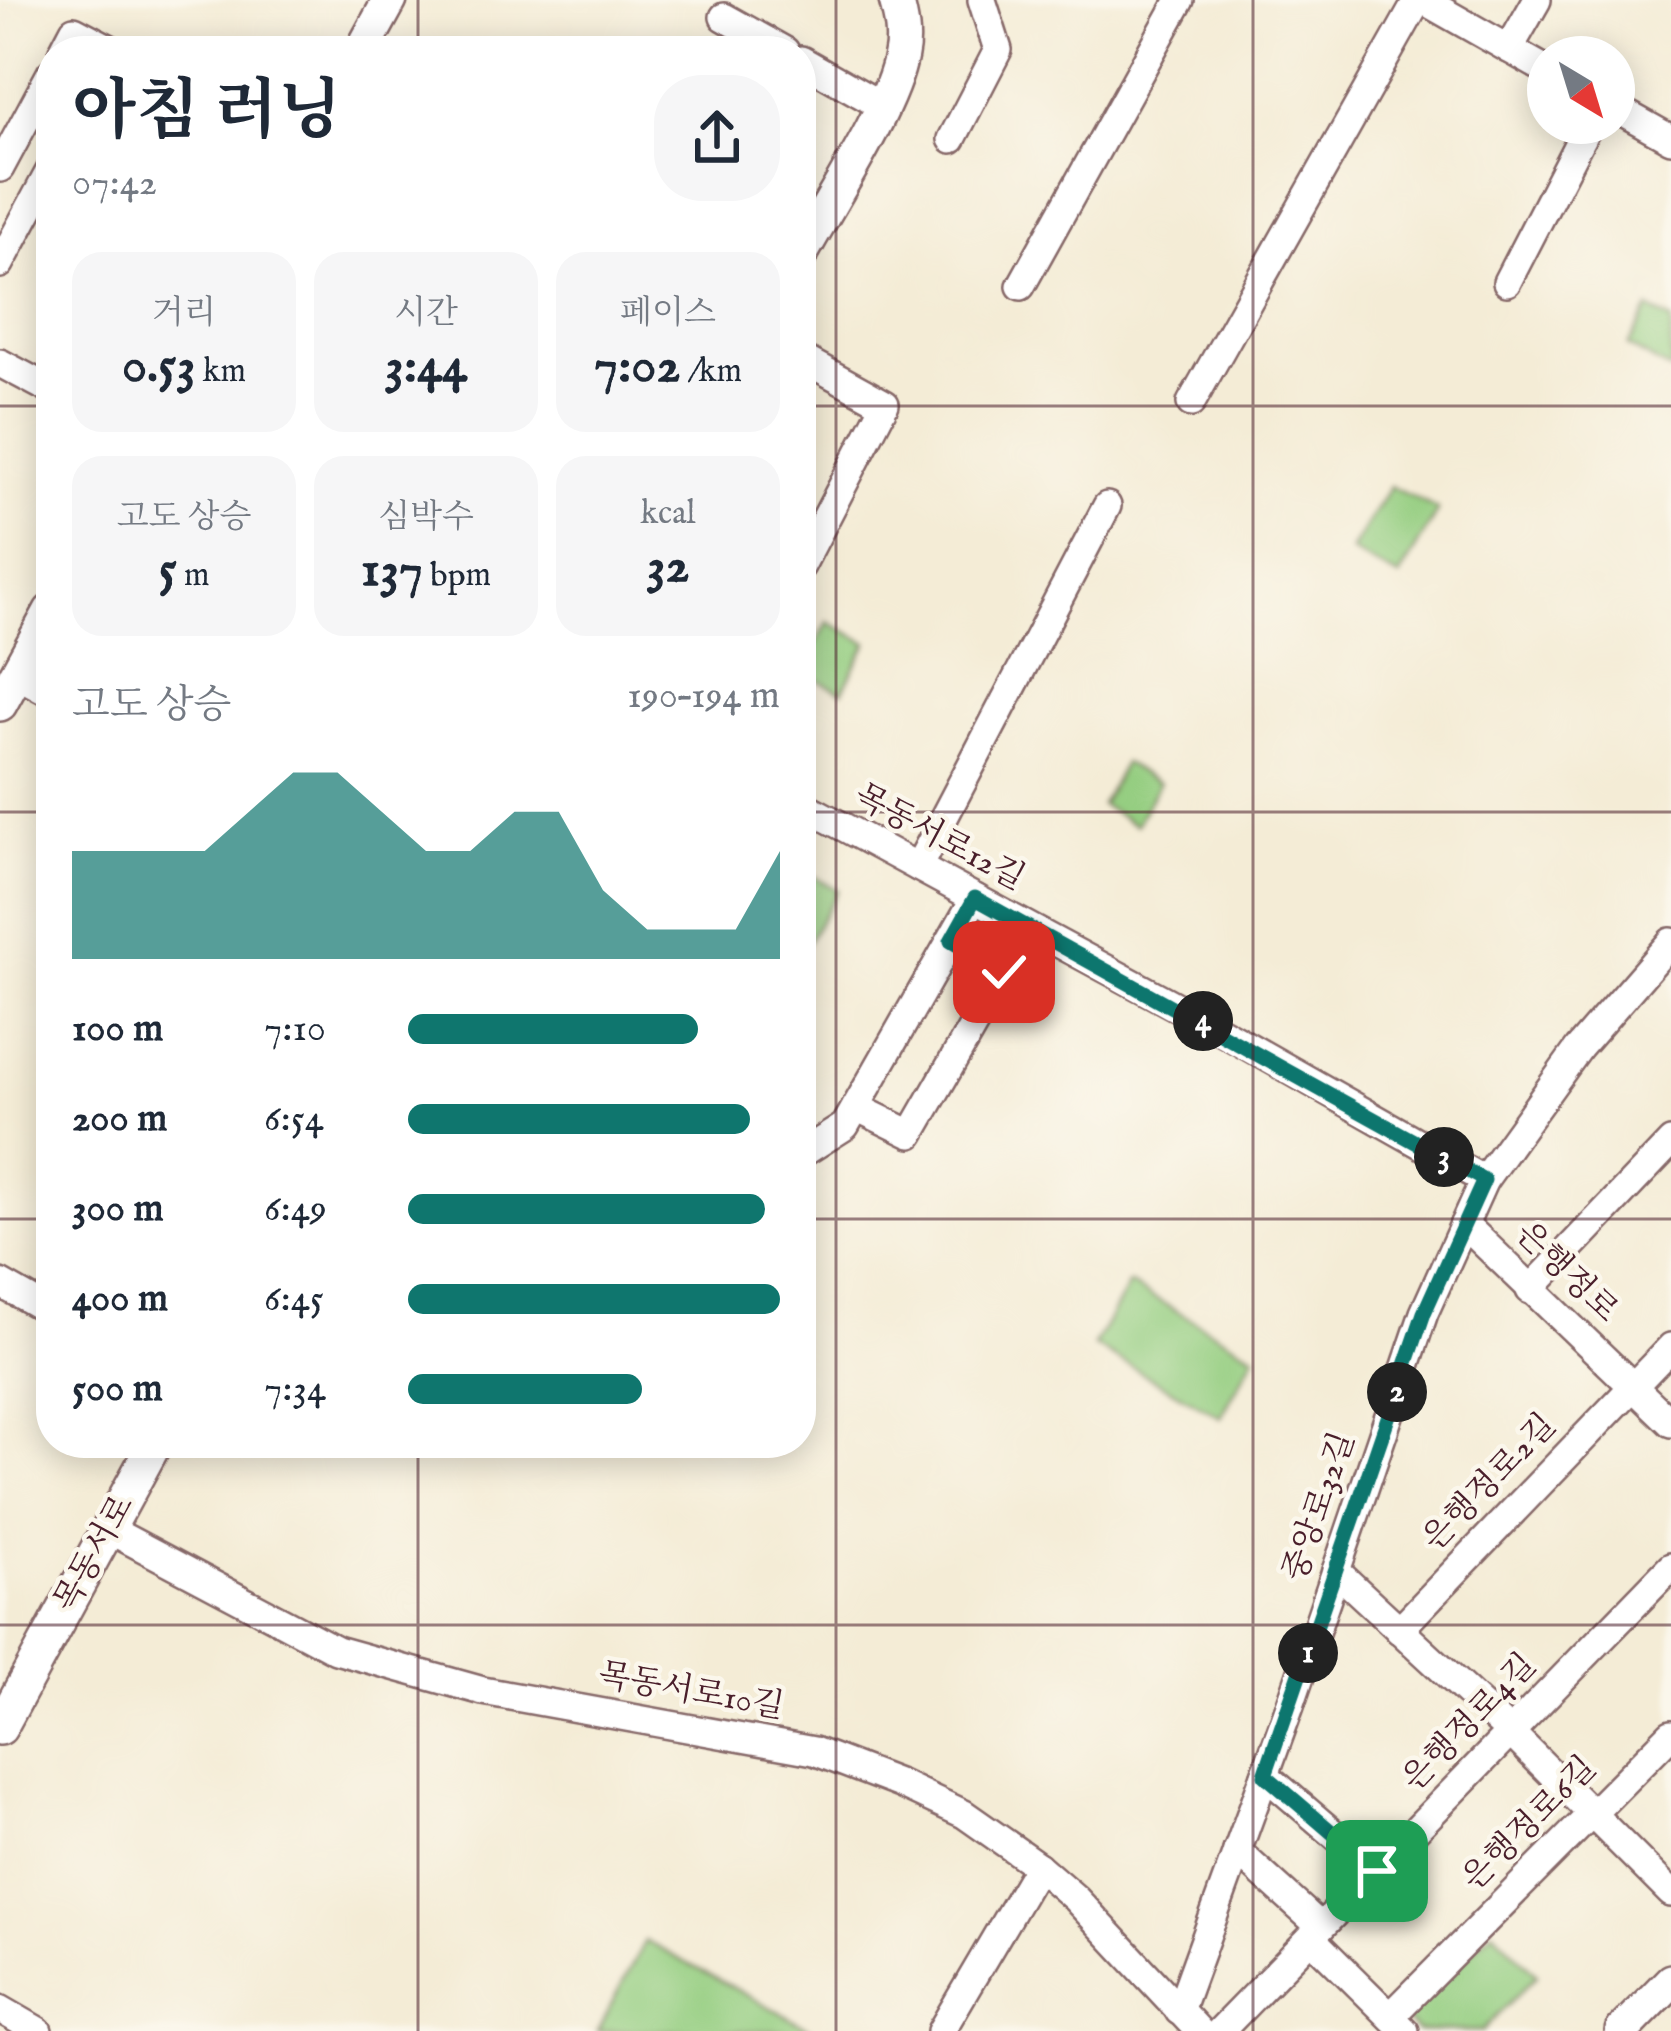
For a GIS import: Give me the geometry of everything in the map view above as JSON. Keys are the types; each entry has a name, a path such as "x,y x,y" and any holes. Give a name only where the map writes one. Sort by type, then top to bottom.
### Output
{"main road":[{"path":"370,36 390,0"},
{"path":"816,227 882,106 902,56 902,22 896,0"},
{"path":"0,704 36,638"},
{"name":"목동서로","path":"0,1728 147,1458"},
{"path":"1622,2031 1671,1981"}],"street":[{"path":"952,139 998,50 982,0"},
{"path":"1021,286 1180,0"},
{"path":"1192,403 1420,0 1527,59"},
{"path":"1509,49 1537,0"},
{"path":"724,17 758,36"},
{"path":"816,69 882,106"},
{"path":"0,168 36,101"},
{"path":"1635,119 1671,139"},
{"path":"1507,282 1578,144"},
{"path":"0,264 36,198"},
{"path":"0,363 36,382"},
{"path":"816,366 885,404 816,537"},
{"path":"918,868 1107,506"},
{"path":"16,674 36,685"},
{"name":"목동서로12길","path":"816,812 1484,1180"},
{"path":"816,1144 845,1126 975,898"},
{"path":"856,1107 911,1134 1004,972 951,941"},
{"name":"중앙로32길","path":"1179,2011 1424,1313 1484,1180 1579,1048 1670,944"},
{"path":"1530,1290 1671,1142"},
{"name":"은행정로","path":"1464,1224 1671,1423"},
{"path":"0,1283 36,1303"},
{"name":"은행정로2길","path":"1399,1630 1671,1347"},
{"name":"목동서로10길","path":"108,1529 336,1650 483,1691 814,1751 900,1784 964,1814 1038,1866 1075,1898 1199,2031"},
{"name":"은행정로4길","path":"1220,2031 1671,1568"},
{"path":"1336,1571 1511,1733 1671,1893"},
{"name":"은행정로6길","path":"1398,2024 1591,1813 1671,1733"},
{"path":"1265,1775 1377,1871"},
{"path":"1237,1851 1398,2024"},
{"path":"941,2031 1038,1866"},
{"path":"0,2009 38,2031"}],"green space":[{"path":"1649,309 1671,321 1671,371 1628,346"},
{"path":"1390,486 1438,510 1399,578 1351,551"},
{"path":"828,622 868,643 842,692 816,679 816,644"},
{"path":"1124,763 1159,783 1136,825 1101,805"},
{"path":"816,878 838,890 816,928"},
{"path":"1129,1284 1255,1355 1221,1417 1094,1346"},
{"path":"1493,1930 1537,1975 1482,2031 1417,2031 1403,2017"},
{"path":"645,1941 815,2031 597,2031"}],"route":[{"path":"1004,972 951,941 975,898 1484,1180 1424,1313 1265,1775 1377,1871"}]}
